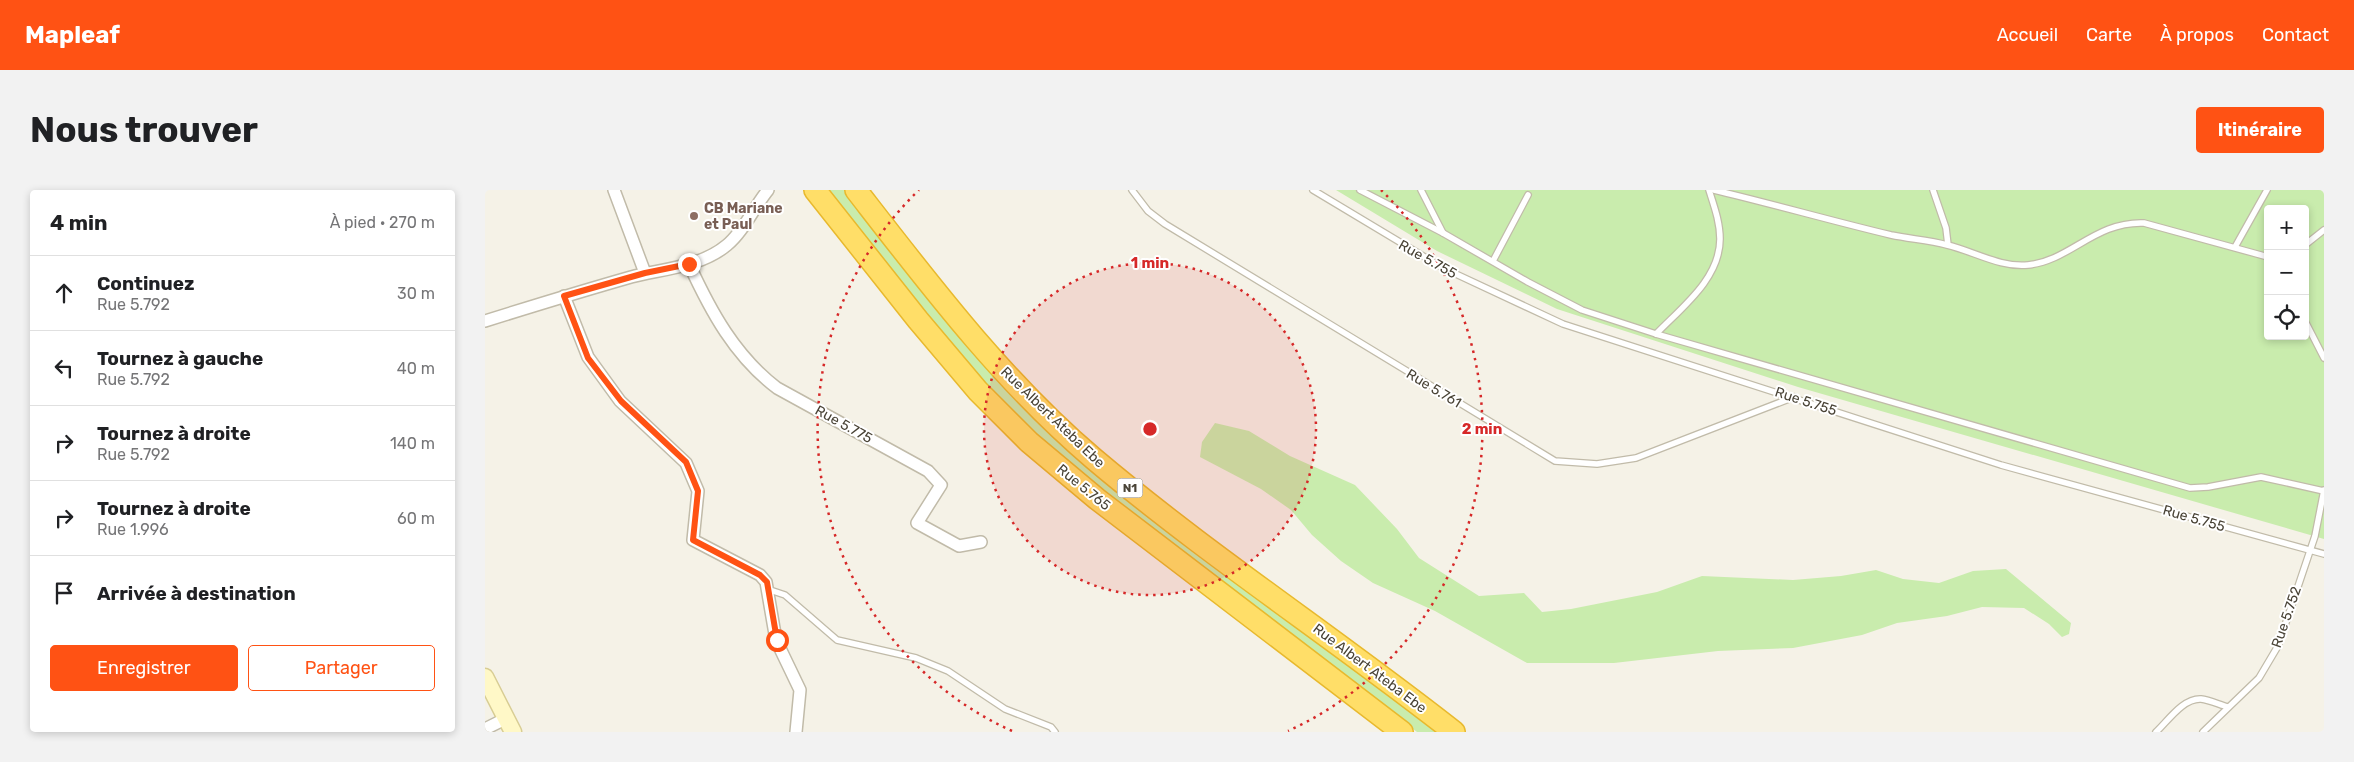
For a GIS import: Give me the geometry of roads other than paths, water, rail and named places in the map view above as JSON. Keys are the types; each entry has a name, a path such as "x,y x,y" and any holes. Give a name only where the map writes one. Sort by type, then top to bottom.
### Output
{"highway":[{"name":"Rue 5.765","path":"815,190 918,320 978,390 1029,442 1097,499 1400,732"},
{"name":"Rue Albert Ateba Ebe","path":"857,190 999,365 1093,458 1165,516 1454,732"}],"main road":[{"path":"485,677 510,725"}],"street":[{"path":"614,190 645,273"},
{"path":"485,322 564,296 645,273 689,264 725,246 735,237 768,190"},
{"name":"Rue 5.775","path":"689,264 707,304 731,341 767,380 777,388 928,471 941,485 917,523 959,546 981,542"},
{"path":"564,296 588,358 621,401 686,462 698,491 693,540 760,575 769,590 777,640 800,690 797,732"},
{"path":"485,729 510,725"}],"lane":[{"name":"Rue 5.761","path":"1132,190 1149,211 1165,224 1555,461 1597,464 1636,458 1794,397"},
{"name":"Rue 5.755","path":"1313,190 1443,268 1563,324 2001,465 2324,554"},
{"path":"1360,190 1443,233 1581,310 1656,334 2190,488 2208,487 2261,477 2324,491"},
{"path":"1421,190 1443,233"},
{"path":"1656,334 1699,290 1713,270 1720,241 1718,218 1709,190"},
{"path":"1714,190 1892,235 1948,245 2014,265 2029,265 2044,261 2110,227 2127,222 2144,223 2264,256"},
{"path":"1933,190 1947,228 1948,245"},
{"path":"2235,247 2267,190"},
{"path":"1493,261 1529,194"},
{"path":"2309,242 2324,230"},
{"path":"2309,328 2324,358"},
{"name":"Rue 5.752","path":"2203,732 2259,678 2278,646 2315,536 2324,491"},
{"path":"769,590 785,595 837,640 916,658 948,671 1005,709 1051,727 1055,732"},
{"path":"2156,732 2186,703 2193,700 2201,699 2228,707"}],"place":[{"name":"CB Mariane et Paul","path":"694,216"}]}
